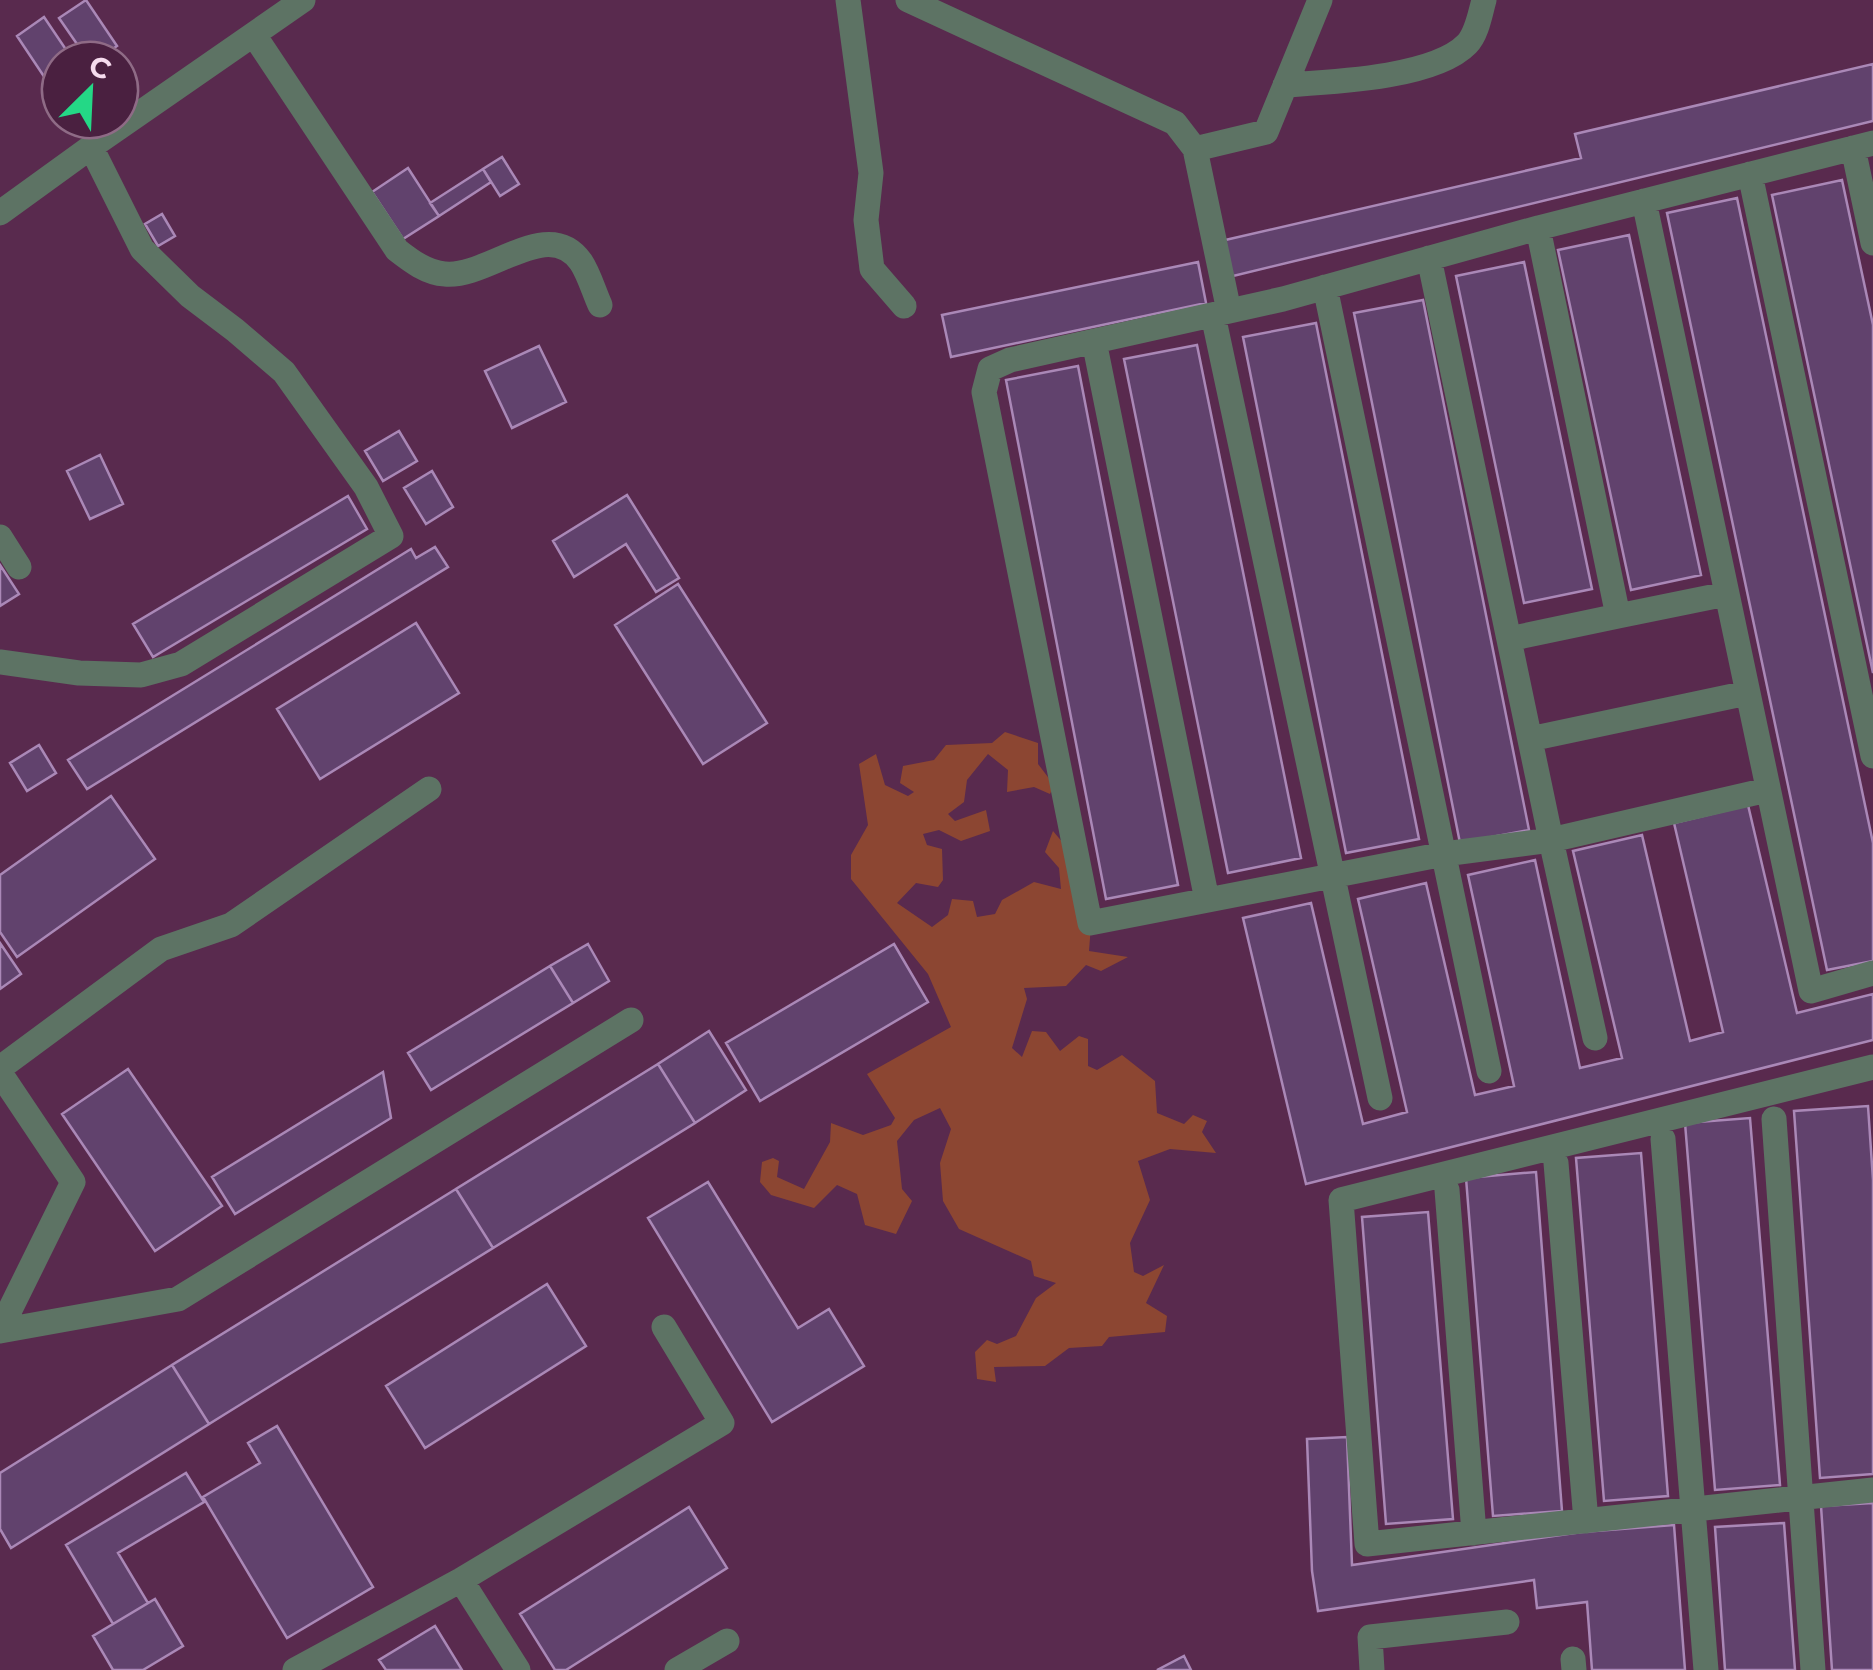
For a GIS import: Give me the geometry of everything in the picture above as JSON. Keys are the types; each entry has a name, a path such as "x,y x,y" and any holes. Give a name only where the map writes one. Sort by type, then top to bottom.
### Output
{"street":[{"path":"0,213 303,0"},
{"path":"848,0 871,173 866,220 872,269 904,306"},
{"path":"908,0 1175,123 1195,149 1221,313 1380,1098"},
{"path":"1195,149 1266,132 1320,0"},
{"path":"1286,86 1376,78 1450,58 1471,40 1484,0"},
{"path":"254,35 397,250 417,265 442,274 469,273 532,246 551,244 569,250 582,263 600,305"},
{"path":"1767,790 1551,840 1444,854 1090,923 984,392 990,369 1010,360 1326,287 1863,145 1873,243"},
{"path":"0,662 79,673 141,675 181,664 391,536 366,487 284,372 190,296 142,249 91,146"},
{"path":"1750,174 1873,756"},
{"path":"1644,201 1811,991 1873,973"},
{"path":"1538,228 1618,616"},
{"path":"1430,258 1595,1038"},
{"path":"1326,287 1489,1071"},
{"path":"1094,341 1207,900"},
{"path":"0,536 19,567"},
{"path":"1509,639 1726,594"},
{"path":"1530,739 1747,693"},
{"path":"0,1331 73,1182 0,1071 161,949 231,925 429,789"},
{"path":"0,1331 178,1298 631,1020"},
{"path":"1873,1067 1340,1200 1366,1544 1873,1490"},
{"path":"1774,1119 1813,1670"},
{"path":"1664,1139 1706,1670"},
{"path":"1556,1162 1586,1522"},
{"path":"1447,1190 1474,1533"},
{"path":"295,1670 461,1580 722,1423 664,1327"},
{"path":"461,1580 518,1670"},
{"path":"1372,1670 1370,1637 1506,1622"},
{"path":"677,1670 727,1641"}],"shaded area":[{"path":"0,0 1873,0 1873,1670 0,1670"},
{"path":"1005,732 1038,743 1038,764 1054,785 1050,794 1034,787 1007,792 1008,770 988,754 967,780 964,802 948,814 955,821 986,810 990,831 961,841 939,830 923,834 927,845 942,849 943,880 938,887 916,883 897,903 932,927 948,915 952,899 973,901 977,917 995,914 1002,900 1034,882 1061,889 1059,868 1045,852 1053,831 1069,850 1091,925 1089,951 1128,957 1101,971 1086,965 1066,986 1024,988 1027,999 1012,1048 1022,1057 1032,1031 1046,1032 1060,1051 1079,1036 1088,1039 1088,1066 1097,1070 1122,1055 1155,1081 1157,1113 1184,1124 1193,1115 1207,1121 1202,1132 1216,1153 1170,1149 1138,1161 1150,1200 1130,1243 1134,1272 1143,1276 1164,1265 1146,1303 1167,1316 1165,1332 1109,1337 1102,1346 1069,1348 1045,1366 994,1367 996,1382 977,1379 975,1352 987,1340 997,1344 1016,1336 1036,1298 1056,1283 1034,1276 1031,1261 959,1229 943,1201 940,1163 951,1129 940,1108 914,1120 897,1141 902,1189 912,1201 896,1234 865,1225 857,1194 837,1185 814,1208 771,1195 760,1182 762,1162 773,1158 779,1161 777,1177 804,1189 830,1142 831,1123 863,1135 891,1125 895,1118 867,1074 951,1027 928,974 851,879 851,855 868,825 859,764 876,754 885,785 908,796 914,792 900,783 903,766 934,760 946,745 992,743"}],"building":[{"path":"86,0 113,40 74,40 59,18"},
{"path":"44,17 60,40 40,40 40,70 17,36"},
{"path":"1873,64 1873,121 1229,277 1221,241 1581,158 1575,134"},
{"path":"502,157 519,184 500,196 483,169"},
{"path":"408,168 439,216 403,239 372,192"},
{"path":"483,169 491,182 439,216 430,203"},
{"path":"1842,180 1873,325 1873,673 1772,195"},
{"path":"1737,198 1873,843 1873,961 1827,970 1667,213"},
{"path":"162,214 175,236 158,246 145,224"},
{"path":"1629,235 1701,575 1631,590 1558,250"},
{"path":"1198,262 1206,303 951,357 942,315"},
{"path":"1524,262 1592,589 1524,603 1456,276"},
{"path":"1423,300 1529,830 1460,843 1354,313"},
{"path":"1316,323 1419,839 1346,853 1243,337"},
{"path":"1197,345 1301,858 1228,873 1124,359"},
{"path":"539,346 566,402 512,428 485,371"},
{"path":"1078,366 1178,885 1106,899 1006,380"},
{"path":"399,431 417,461 383,481 365,451"},
{"path":"100,455 123,504 90,519 67,471"},
{"path":"432,471 453,507 426,524 404,488"},
{"path":"627,495 679,578 656,592 626,544 574,577 553,541"},
{"path":"348,496 367,529 153,657 133,624"},
{"path":"435,547 448,567 87,789 68,760 411,549 416,558"},
{"path":"0,565 19,594 0,606"},
{"path":"678,584 767,723 703,764 615,625"},
{"path":"416,623 459,693 320,779 277,709"},
{"path":"39,745 56,773 27,791 10,763"},
{"path":"111,796 155,859 17,957 0,932 0,875"},
{"path":"1748,805 1797,1013 1873,994 1873,1040 1306,1184 1243,918 1311,903 1363,1124 1407,1112 1358,899 1426,883 1475,1095 1514,1086 1468,875 1535,860 1580,1068 1622,1058 1573,851 1642,835 1690,1041 1723,1032 1674,823"},
{"path":"0,943 21,974 0,989"},
{"path":"588,944 609,981 573,1003 550,966"},
{"path":"894,944 928,1002 760,1101 726,1043"},
{"path":"550,966 573,1003 431,1090 408,1053"},
{"path":"709,1031 746,1090 695,1123 658,1064"},
{"path":"658,1064 695,1123 493,1248 456,1189"},
{"path":"128,1069 222,1206 155,1251 62,1114"},
{"path":"383,1072 391,1118 235,1214 212,1177"},
{"path":"1868,1106 1873,1180 1873,1474 1820,1478 1794,1111"},
{"path":"1750,1118 1780,1485 1715,1490 1685,1123"},
{"path":"1641,1153 1668,1496 1604,1501 1576,1158"},
{"path":"1536,1172 1562,1511 1493,1516 1466,1178"},
{"path":"708,1182 798,1328 829,1309 864,1366 772,1422 648,1218"},
{"path":"456,1189 493,1248 209,1424 172,1365"},
{"path":"1428,1212 1453,1519 1386,1524 1362,1217"},
{"path":"547,1284 586,1346 425,1448 386,1386"},
{"path":"172,1365 209,1424 11,1548 0,1529 0,1473"},
{"path":"277,1426 373,1587 287,1638 203,1497 260,1463 248,1443"},
{"path":"1347,1437 1352,1565 1582,1532 1674,1525 1685,1670 1592,1670 1587,1602 1537,1608 1534,1580 1318,1611 1312,1571 1307,1439"},
{"path":"186,1473 204,1502 118,1553 148,1603 113,1624 66,1545"},
{"path":"1873,1503 1873,1670 1832,1670 1821,1506"},
{"path":"689,1507 727,1568 566,1670 555,1670 520,1614"},
{"path":"1784,1523 1795,1670 1725,1670 1715,1527"},
{"path":"155,1599 183,1646 143,1670 113,1670 93,1636"},
{"path":"435,1626 462,1670 386,1670 379,1660"},
{"path":"1184,1656 1191,1670 1157,1670"}]}
